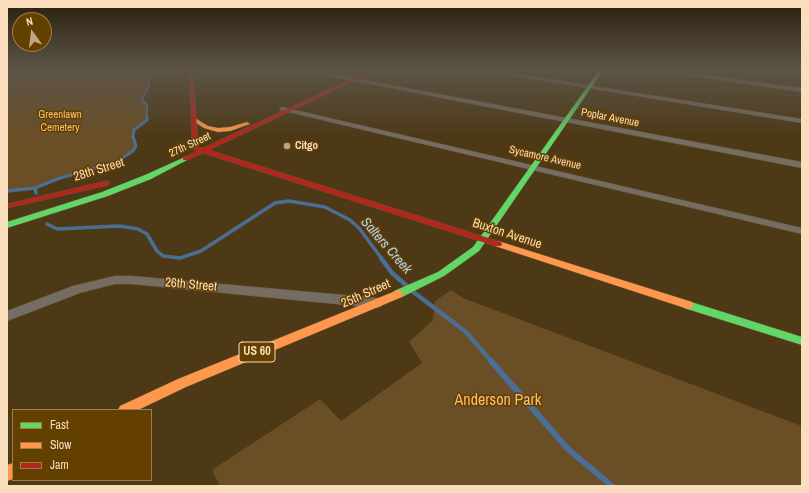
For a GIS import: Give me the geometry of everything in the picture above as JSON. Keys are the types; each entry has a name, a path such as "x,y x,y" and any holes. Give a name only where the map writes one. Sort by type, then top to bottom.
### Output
{"main road":[{"path":"193,92 195,148"},
{"name":"27th Street","path":"7,225 127,186 204,152 324,92"},
{"name":"25th Street","path":"127,409 182,383 428,281 467,257 483,240 585,92"},
{"name":"27th Street","path":"195,148 247,124 287,110"},
{"path":"195,120 206,127 218,130 230,129 247,124"},
{"name":"Buxton Avenue","path":"195,148 802,341"},
{"name":"28th Street","path":"7,206 94,186 134,173 195,148"}],"street":[{"name":"Poplar Avenue","path":"419,92 802,165"},
{"path":"620,92 802,121"},
{"name":"Sycamore Avenue","path":"287,110 802,231"},
{"name":"26th Street","path":"7,316 77,289 96,284 132,280 385,300"}],"green space":[{"name":"Greenlawn Cemetery","path":"7,92 146,92 143,99 147,105 147,120 133,132 135,149 116,162 66,175 35,188 7,191"},
{"name":"Anderson Park","path":"451,290 463,298 802,426 802,486 220,486 212,470 320,399 341,421 422,363 409,342 433,320 435,301"}],"waterway":[{"name":"Salters Creek","path":"59,178 116,162 133,151 136,146 133,136 134,130 147,120 147,105 142,99 146,92"},
{"name":"Salters Creek","path":"35,188 59,178"},
{"path":"7,191 35,188"},
{"name":"Salters Creek","path":"35,188 36,193"},
{"name":"Salters Creek","path":"47,224 57,229 119,226 138,229 147,234 157,251 163,256 180,258 201,251 275,203 289,201 325,207 350,220 359,228 382,259"},
{"name":"Salters Creek","path":"381,258 392,273 407,286"},
{"name":"Salters Creek","path":"412,291 466,332 492,362"},
{"name":"Salters Creek","path":"491,361 568,449 612,486"}],"traffic: fast":[{"path":"398,294 441,274 476,249 586,92"},
{"path":"7,225 105,194 148,177 185,159"},
{"path":"688,305 802,341"}],"traffic: slow":[{"path":"195,120 206,127 218,130 230,129 247,124"},
{"path":"498,244 688,305"},
{"path":"127,409 182,383 398,294"},
{"path":"7,474 12,471"}],"traffic: jam":[{"path":"192,92 195,148"},
{"path":"185,159 328,92"},
{"path":"195,148 498,244"},
{"path":"7,206 106,183"}],"place":[{"name":"Citgo","path":"287,146"}]}
